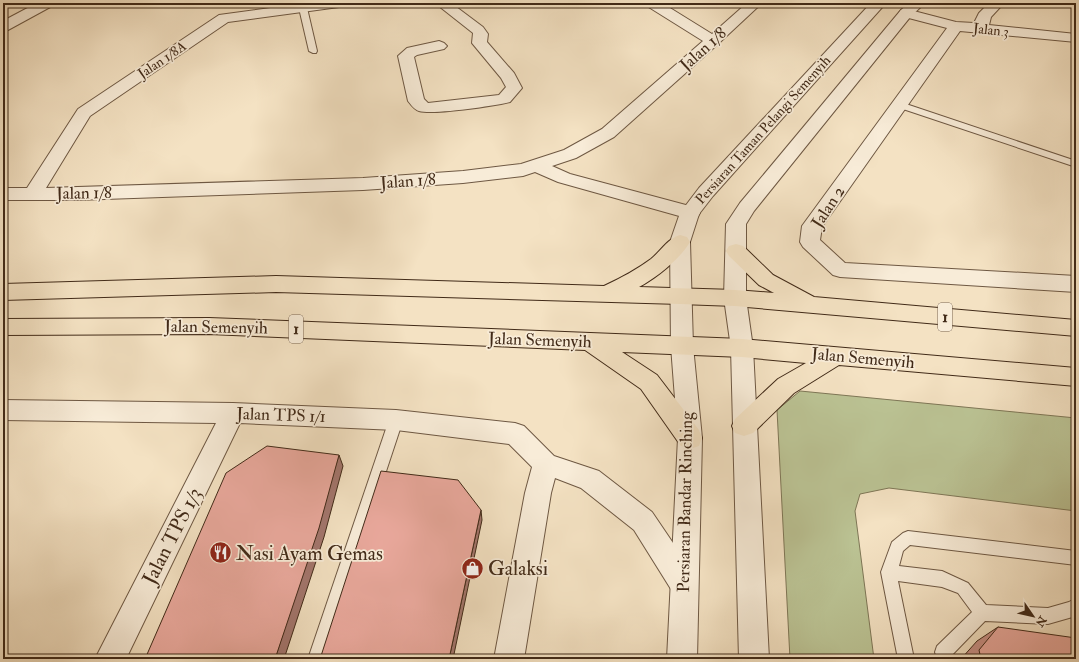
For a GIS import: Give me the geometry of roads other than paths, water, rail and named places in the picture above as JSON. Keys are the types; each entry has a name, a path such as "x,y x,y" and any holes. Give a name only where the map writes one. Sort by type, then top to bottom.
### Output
{"main road":[{"path":"606,294 639,278 659,264 680,242"},
{"path":"736,251 766,280 814,305"},
{"name":"1","path":"3,292 276,284 680,296 735,298 1075,325"},
{"name":"Jalan Semenyih","path":"3,327 209,326 742,348 1076,377"},
{"path":"590,342 649,382 690,438"},
{"path":"744,426 786,386 836,356"}],"street":[{"path":"3,27 47,3"},
{"name":"Jalan 1/8A","path":"33,194 84,113 224,18 339,3"},
{"path":"439,46 412,51 406,56 416,101 423,108 504,99 514,88 508,76 479,43 481,34 478,30 442,3"},
{"path":"652,3 712,41"},
{"name":"Jalan 1/8","path":"3,194 76,194 363,184 463,177 523,170 570,154 608,133 755,3"},
{"name":"Persiaran Taman Pelangi Semenyih","path":"680,296 680,242 690,213 706,192 879,3"},
{"path":"980,29 984,16 997,3"},
{"name":"Persiaran Taman Pelangi Semenyih","path":"742,348 735,298 736,224 747,207 908,6"},
{"name":"Jalan 3","path":"864,18 874,14 895,12 908,6 956,26 1076,38"},
{"name":"Jalan 2","path":"956,26 812,226 810,242 840,270 1076,284"},
{"path":"537,165 544,170 564,178 690,213"},
{"name":"Persiaran Bandar Rinching","path":"680,296 682,346 690,438 682,659"},
{"path":"742,348 754,659"},
{"name":"Jalan TPS 1/1","path":"3,410 234,413 396,420 515,434 546,464"},
{"name":"Jalan TPS 1/3","path":"110,659 234,413"},
{"path":"509,659 538,493 546,464 590,479 643,521 684,584"}],"lane":[{"path":"303,8 313,51"},
{"path":"900,105 1076,164"},
{"path":"316,659 396,420"},
{"path":"906,659 890,572 897,547 908,538 1076,559"},
{"path":"890,572 942,579 963,588 982,612 1048,616 1074,609 1076,606"},
{"path":"945,659 943,652 982,612"}],"place":[{"name":"Nasi Ayam Gemas","path":"220,553"},
{"name":"Galaksi","path":"472,568"}]}
